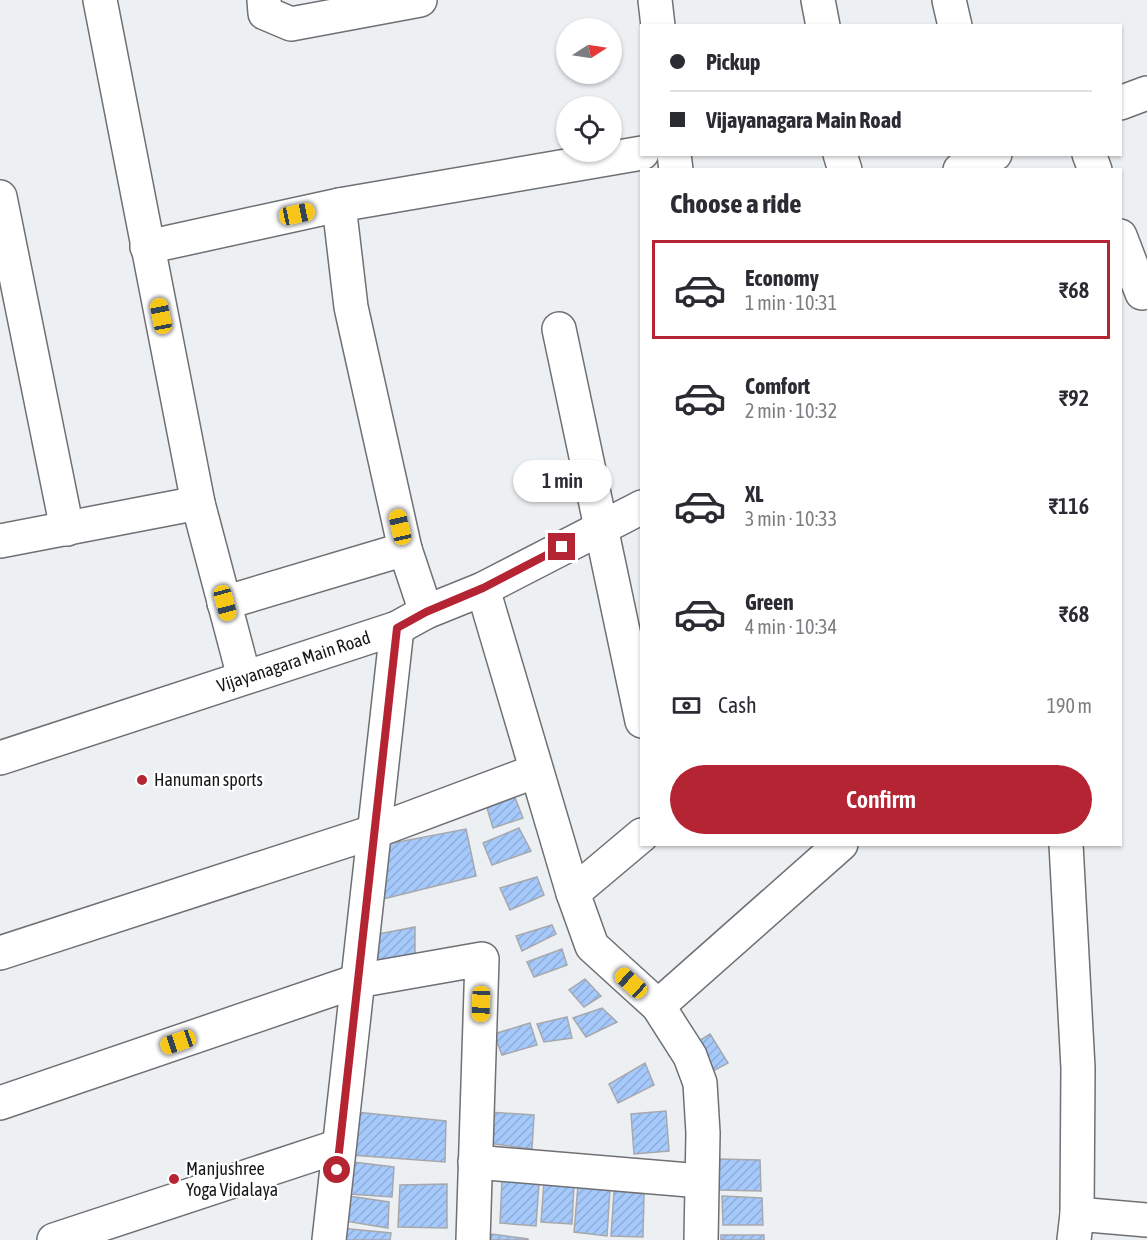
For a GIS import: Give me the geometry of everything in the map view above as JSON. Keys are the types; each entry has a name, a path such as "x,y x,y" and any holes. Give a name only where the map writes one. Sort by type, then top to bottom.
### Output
{"street":[{"path":"100,0 198,502 244,677"},
{"path":"264,0 265,13 291,24 420,0"},
{"path":"655,0 658,24"},
{"path":"818,0 823,24"},
{"path":"949,0 955,24"},
{"path":"1122,102 1147,93"},
{"path":"147,247 339,205 640,153"},
{"path":"0,197 66,529"},
{"path":"339,205 351,307 405,549 426,612"},
{"path":"1122,243 1136,295"},
{"path":"559,329 638,685 640,703"},
{"path":"0,541 198,502"},
{"name":"Vijayanagara Main Road","path":"0,758 397,628 426,612 483,588 640,508"},
{"path":"225,603 405,549"},
{"path":"483,588 573,893 592,946 658,1006 690,1056 700,1083 704,1133 701,1240"},
{"path":"329,1240 397,628"},
{"path":"0,953 373,832 536,771"},
{"path":"573,893 640,837"},
{"path":"658,1006 838,846"},
{"path":"1066,846 1078,1068 1076,1227 1147,1220"},
{"path":"0,1103 357,981 482,958 472,1240"},
{"path":"54,1240 339,1146"},
{"path":"475,1162 701,1181"}],"building":[{"path":"514,795 523,818 493,828 487,808"},
{"path":"519,828 531,851 492,865 483,843"},
{"path":"466,829 476,876 383,899 382,845"},
{"path":"537,877 544,895 510,910 500,888"},
{"path":"552,925 556,934 522,951 516,936"},
{"path":"415,927 415,958 376,965 379,934"},
{"path":"562,949 567,965 534,977 527,962"},
{"path":"585,979 601,996 584,1007 569,990"},
{"path":"602,1008 617,1022 586,1037 573,1018"},
{"path":"567,1017 572,1038 544,1042 537,1024"},
{"path":"530,1023 537,1045 502,1055 494,1034"},
{"path":"710,1034 728,1063 711,1072 694,1044"},
{"path":"645,1063 654,1085 618,1103 609,1084"},
{"path":"666,1111 669,1151 634,1154 631,1114"},
{"path":"355,1112 446,1121 445,1162 351,1155"},
{"path":"489,1112 534,1115 532,1149 488,1143"},
{"path":"719,1159 760,1160 761,1191 719,1190"},
{"path":"353,1162 394,1167 392,1197 350,1194"},
{"path":"502,1180 539,1184 536,1226 500,1223"},
{"path":"544,1181 574,1185 572,1224 541,1222"},
{"path":"447,1184 447,1228 398,1227 400,1185"},
{"path":"578,1185 610,1189 607,1236 574,1232"},
{"path":"614,1191 644,1194 643,1237 611,1236"},
{"path":"342,1195 389,1202 388,1228 339,1220"},
{"path":"722,1196 762,1198 763,1225 723,1225"},
{"path":"340,1228 391,1233 390,1240 339,1240"},
{"path":"491,1234 528,1239 528,1240 491,1240"},
{"path":"721,1235 764,1235 764,1240 721,1240"}],"place":[{"name":"Hanuman sports","path":"142,780"},
{"name":"Manjushree Yoga Vidalaya","path":"174,1179"}],"route":[{"path":"337,1170 397,628 426,612 483,588 562,547"}]}
